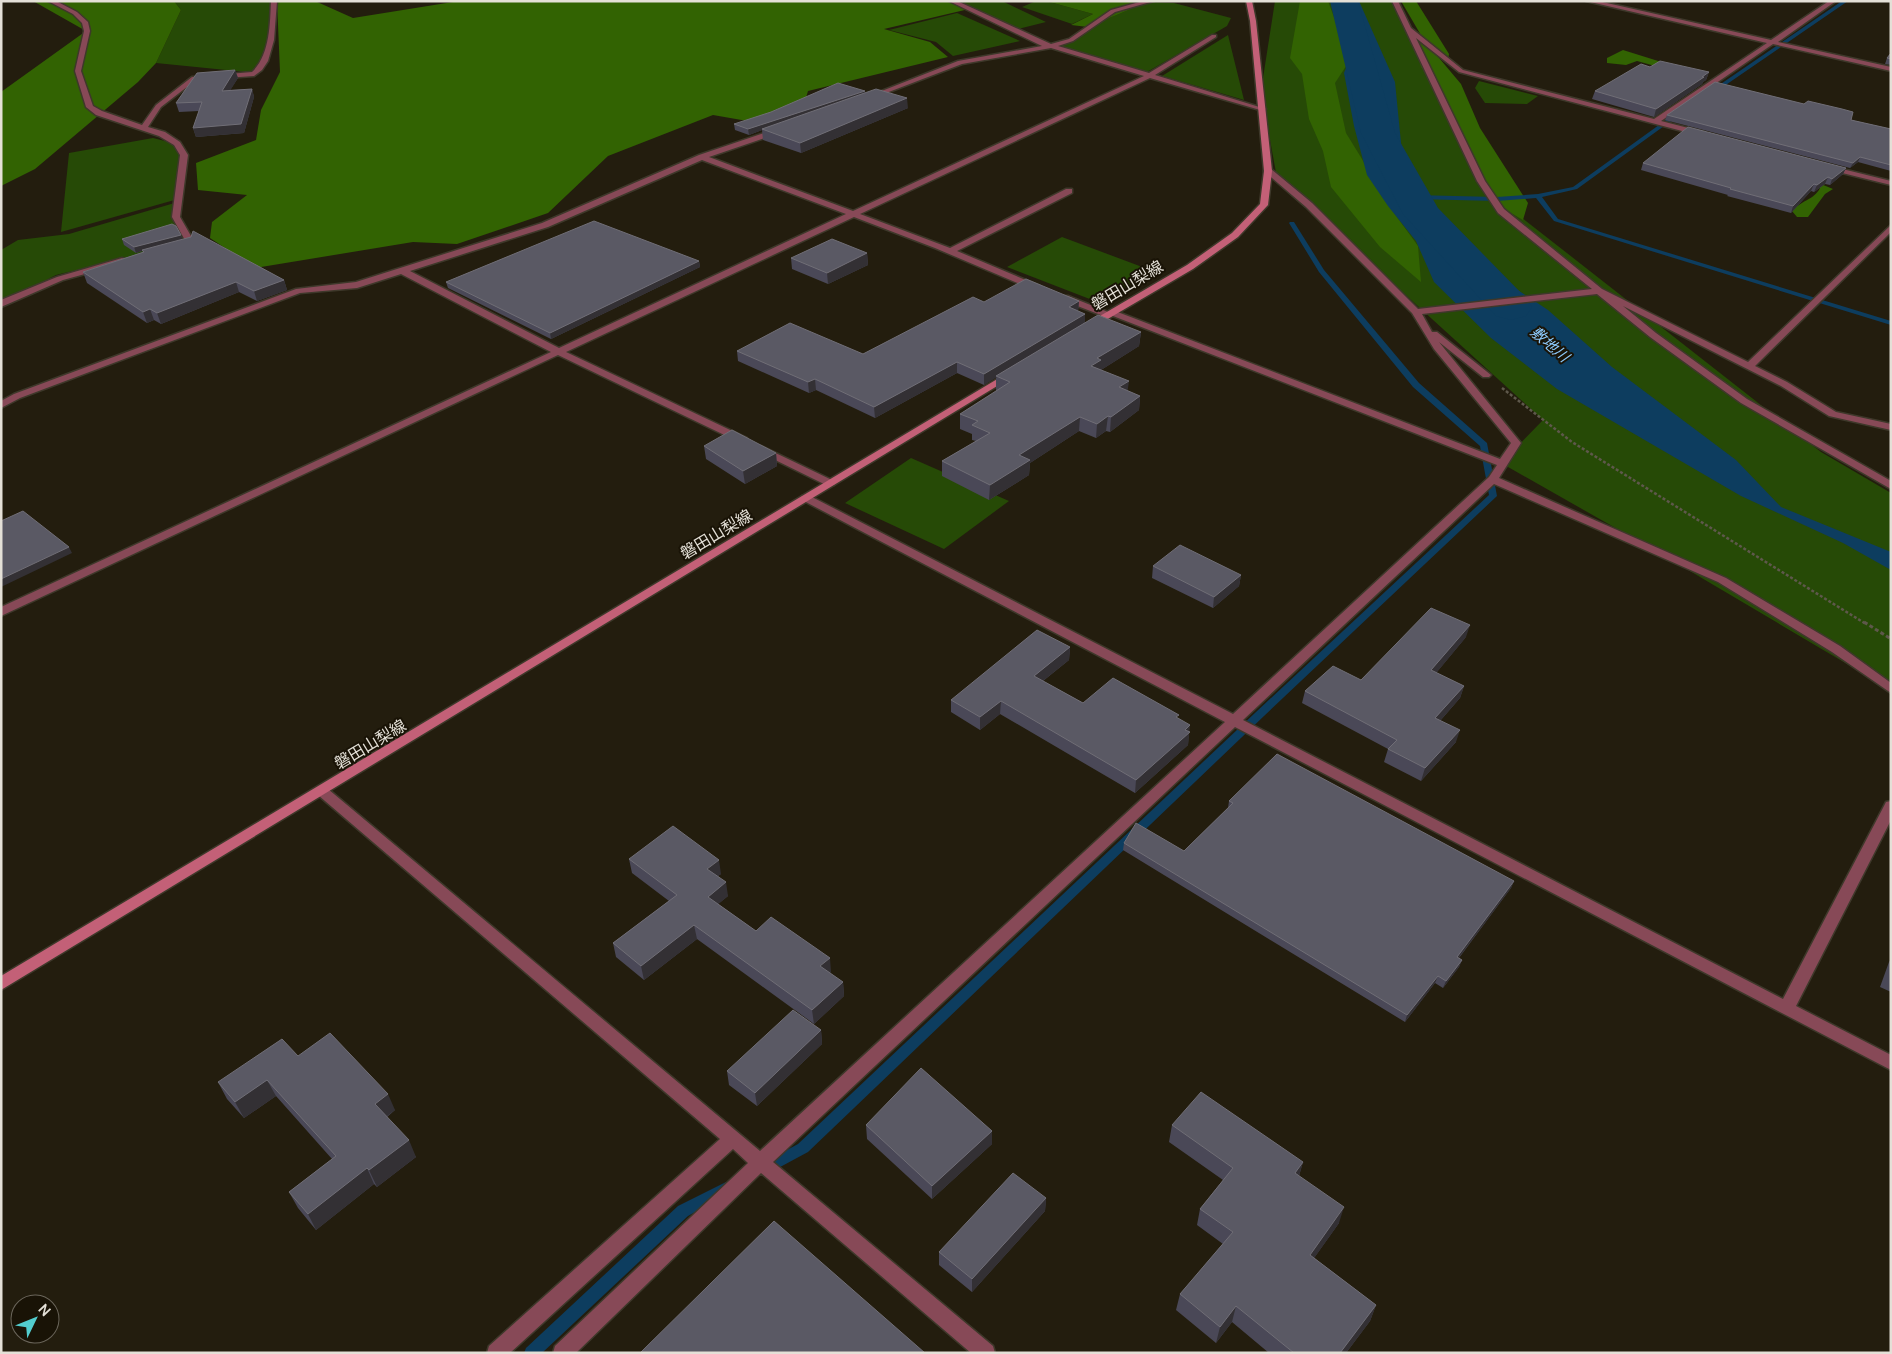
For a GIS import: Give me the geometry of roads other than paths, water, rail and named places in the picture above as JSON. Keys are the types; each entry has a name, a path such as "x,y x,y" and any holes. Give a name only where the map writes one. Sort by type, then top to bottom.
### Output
{"main road":[{"name":"磐田山梨線","path":"1083,330 1190,267 1235,235 1264,204 1268,171 1249,1"},
{"name":"磐田山梨線","path":"1,984 323,792 1016,371"}],"street":[{"path":"51,1 75,13 85,22 87,31 78,71 90,107 99,113 162,134 177,144 184,155 176,217 191,243 174,247"},
{"path":"144,128 158,106 194,78 254,74 260,70 274,29 274,1"},
{"path":"952,1 1043,44 1262,108"},
{"path":"860,102 960,62 1053,46 1071,40 1113,11 1151,1"},
{"path":"1394,1 1409,29 1461,71 1712,136"},
{"path":"1589,1 1891,69"},
{"path":"1655,122 1833,1"},
{"path":"1409,29 1408,34 1481,182 1501,211 1652,335 1744,401 1891,486"},
{"path":"1,612 1149,76 1214,36"},
{"path":"1,405 17,396 299,291 357,285 545,226 702,156 788,127"},
{"path":"702,156 854,213 1047,292"},
{"path":"1825,166 1891,183"},
{"path":"562,1353 760,1162 1232,720 1493,479 1501,463 1516,443 1437,346 1416,312 1309,205 1268,171"},
{"path":"950,251 1069,191"},
{"path":"1749,366 1891,227"},
{"path":"1,304 31,288 60,277 129,259"},
{"path":"403,271 559,352 709,422 830,483"},
{"path":"1416,312 1600,291 1784,384 1833,414 1891,427"},
{"path":"1056,295 1501,463"},
{"path":"1424,326 1486,376"},
{"path":"1493,479 1722,580 1836,649 1891,689"},
{"path":"806,498 1891,1063"},
{"path":"323,792 986,1353"},
{"path":"1786,1009 1891,806"},
{"path":"496,1353 732,1138"}],"water":[{"path":"1336,1 1359,1 1395,82 1405,183 1422,214 1456,249 1548,310 1612,367 1736,460 1781,507 1891,552 1891,570 1843,543 1741,496 1557,389 1491,338 1434,282 1416,241 1388,206 1367,175 1354,126 1344,73 1355,46 1345,6"}],"waterway":[{"name":"敷地川","path":"1344,1 1378,133 1422,214 1511,307"},
{"path":"1712,92 1846,1"},
{"path":"1538,196 1575,188 1679,113"},
{"path":"1413,197 1497,199 1538,196"},
{"path":"1538,196 1556,220 1891,323"},
{"path":"764,1169 803,1148 1260,714 1493,496 1484,445 1416,385 1321,271 1292,223"},
{"path":"531,1353 683,1211 726,1188"}]}
